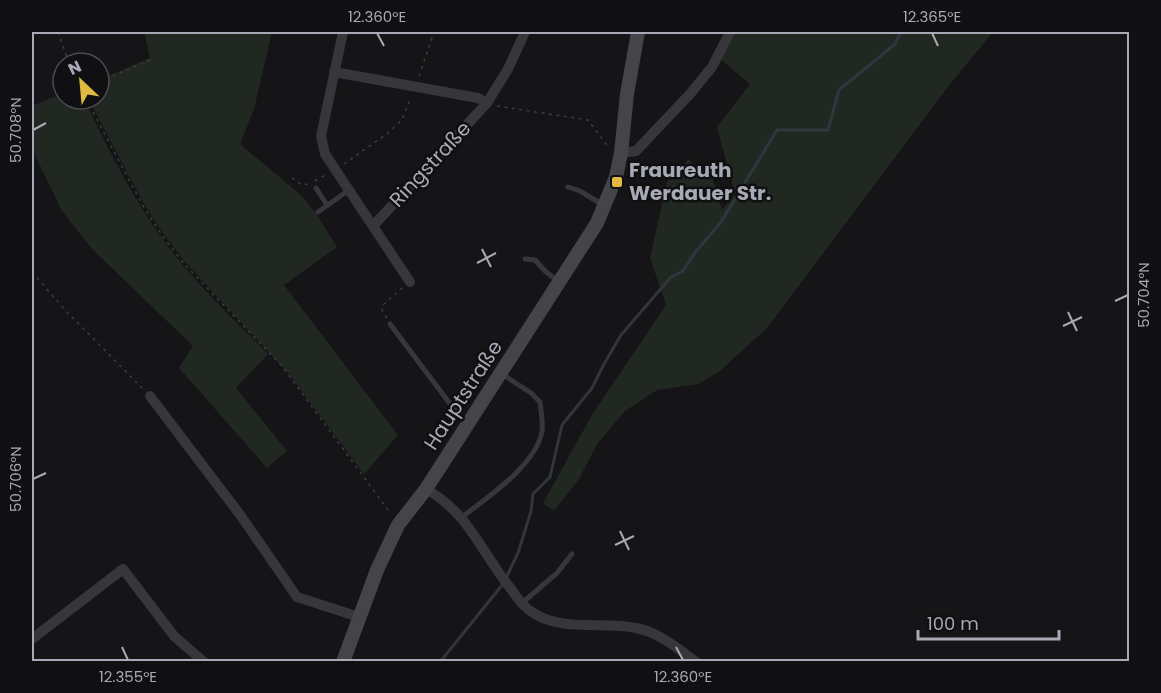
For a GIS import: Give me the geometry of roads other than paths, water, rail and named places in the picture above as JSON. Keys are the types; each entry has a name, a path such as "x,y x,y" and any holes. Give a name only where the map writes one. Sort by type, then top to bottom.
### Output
{"main road":[{"name":"Hauptstraße","path":"343,662 377,570 398,525 426,489 597,223 616,177 638,32"}],"street":[{"name":"Ringstraße","path":"343,32 321,136 325,154 410,282"},
{"name":"Ringstraße","path":"373,226 487,103 508,69 525,32"},
{"path":"621,153 636,151 690,94 712,67 730,32"},
{"name":"Ringstraße","path":"334,72 478,98 487,103"},
{"path":"150,396 241,516 297,597 359,617"},
{"path":"426,489 438,496 462,517 505,582 527,610 548,621 639,628 672,643 696,662"},
{"path":"32,639 123,569 174,636 204,662"}],"lane":[{"path":"568,187 580,190 604,206"},
{"path":"316,188 327,205"},
{"path":"318,212 349,190"},
{"path":"525,259 535,260 559,282"},
{"path":"390,324 460,417 468,423"},
{"path":"462,517 497,490 529,457 542,431 540,402 531,393 501,373"},
{"path":"522,603 557,573 572,554"}],"waterway":[{"path":"506,578 518,553 531,511 533,494 550,477 562,425 592,388 621,335 671,277 683,271 721,222 777,130 828,130 839,90 895,44 901,32"},
{"path":"440,662 503,584"}],"place":[{"name":"Fraureuth Werdauer Str.","path":"617,182"}]}
